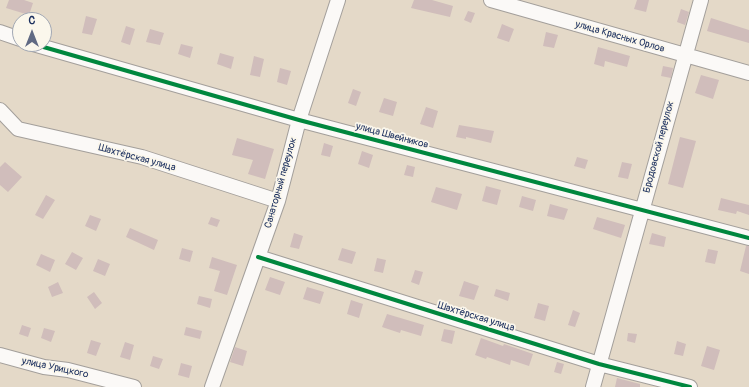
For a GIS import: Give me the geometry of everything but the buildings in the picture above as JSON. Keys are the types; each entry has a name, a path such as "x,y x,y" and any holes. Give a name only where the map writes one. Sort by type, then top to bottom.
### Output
{"street":[{"name":"Санаторный переулок","path":"212,387 278,201 299,120 338,0"},
{"name":"улица Красных Орлов","path":"491,0 685,56 749,72"},
{"name":"Бродовской переулок","path":"593,387 701,0"},
{"path":"0,32 12,36"},
{"name":"улица Швейников","path":"52,49 299,120 749,238"},
{"name":"Шахтёрская улица","path":"0,110 18,129 142,157 278,201"},
{"name":"Шахтёрская улица","path":"258,257 599,364 690,387"},
{"name":"улица Урицкого","path":"0,355 44,367 68,370 134,387"}],"cycle path":[{"path":"52,49 299,120 749,238"},
{"path":"258,257 599,364 690,387"}]}
